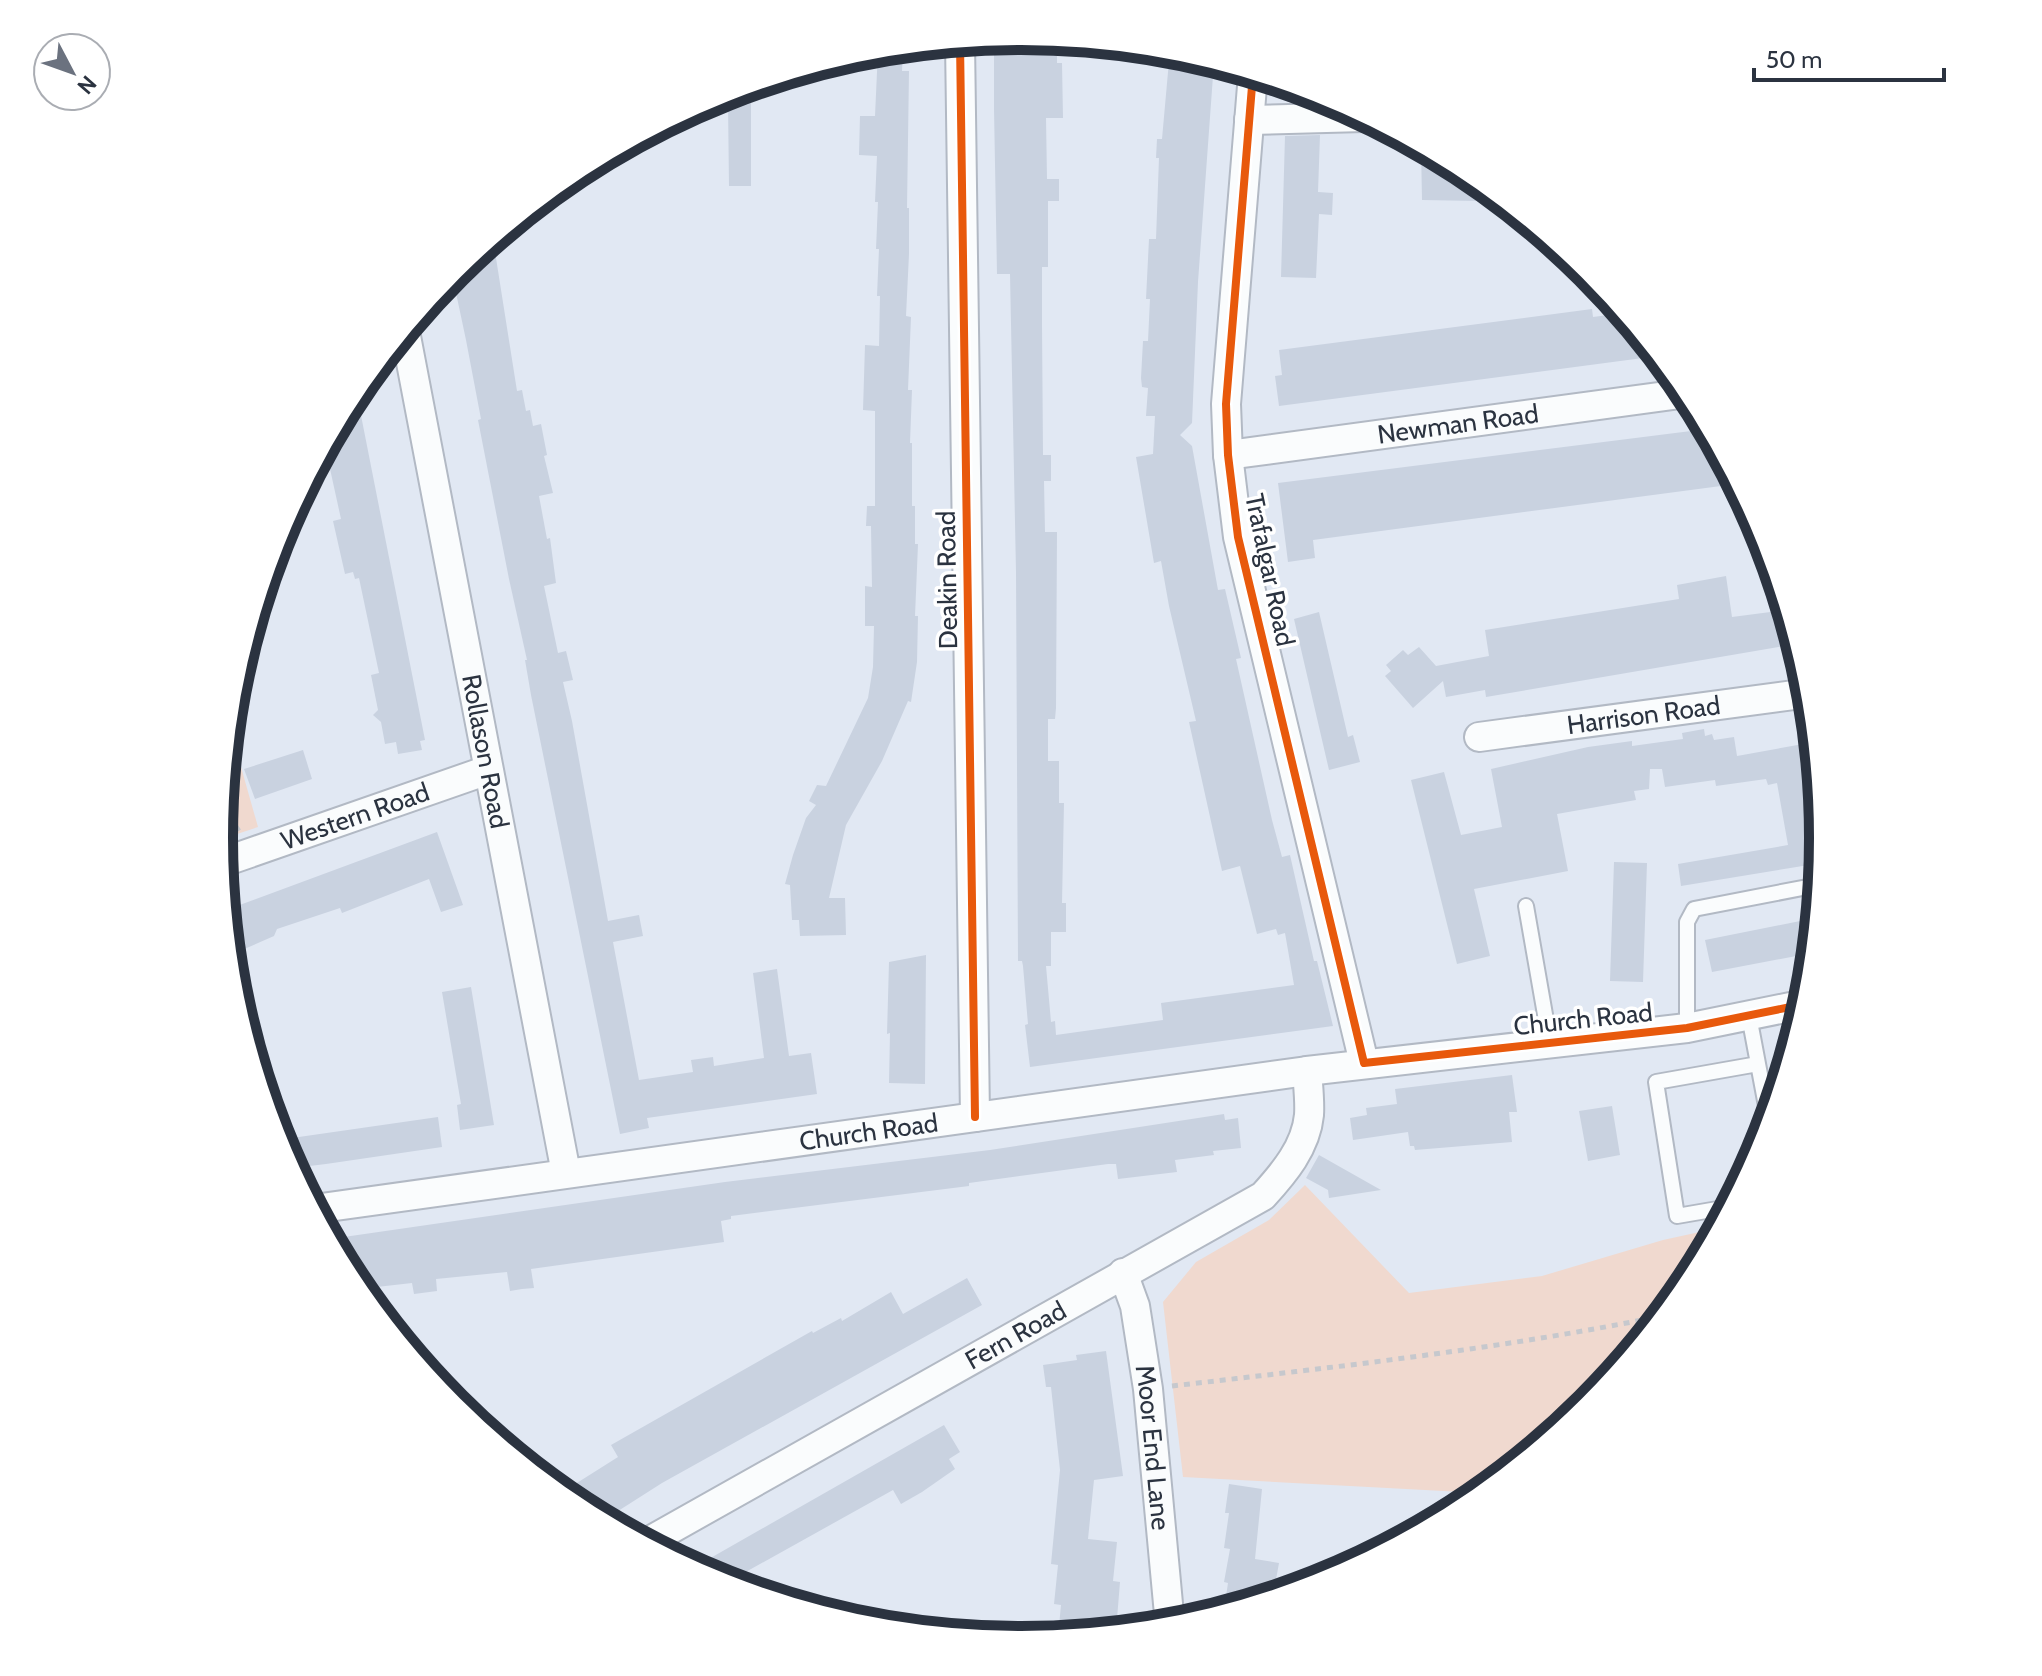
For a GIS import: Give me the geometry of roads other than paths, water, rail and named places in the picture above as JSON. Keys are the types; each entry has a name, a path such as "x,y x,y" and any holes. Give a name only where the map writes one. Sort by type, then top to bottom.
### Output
{"street":[{"name":"Deakin Road","path":"960,53 975,1117"},
{"name":"Trafalgar Road","path":"1252,85 1226,404 1228,455 1238,537 1364,1063"},
{"path":"1249,120 1340,118"},
{"name":"Rollason Road","path":"407,344 566,1173"},
{"name":"Newman Road","path":"1228,455 1672,395"},
{"name":"Harrison Road","path":"1479,737 1796,695"},
{"name":"Western Road","path":"234,859 488,770"},
{"name":"Church Road","path":"325,1207 1364,1063 1687,1028 1790,1007"},
{"name":"Fern Road","path":"657,1537 1263,1196 1286,1170 1303,1139 1309,1115 1307,1071"},
{"name":"Moor End Lane","path":"1123,1273 1135,1306 1148,1389 1169,1612"}],"lane":[{"path":"1687,1028 1687,922 1694,909 1807,887"},
{"path":"1526,906 1550,1043"},
{"path":"1749,1016 1764,1098"},
{"path":"1716,1209 1677,1216 1656,1082 1758,1064"}]}
